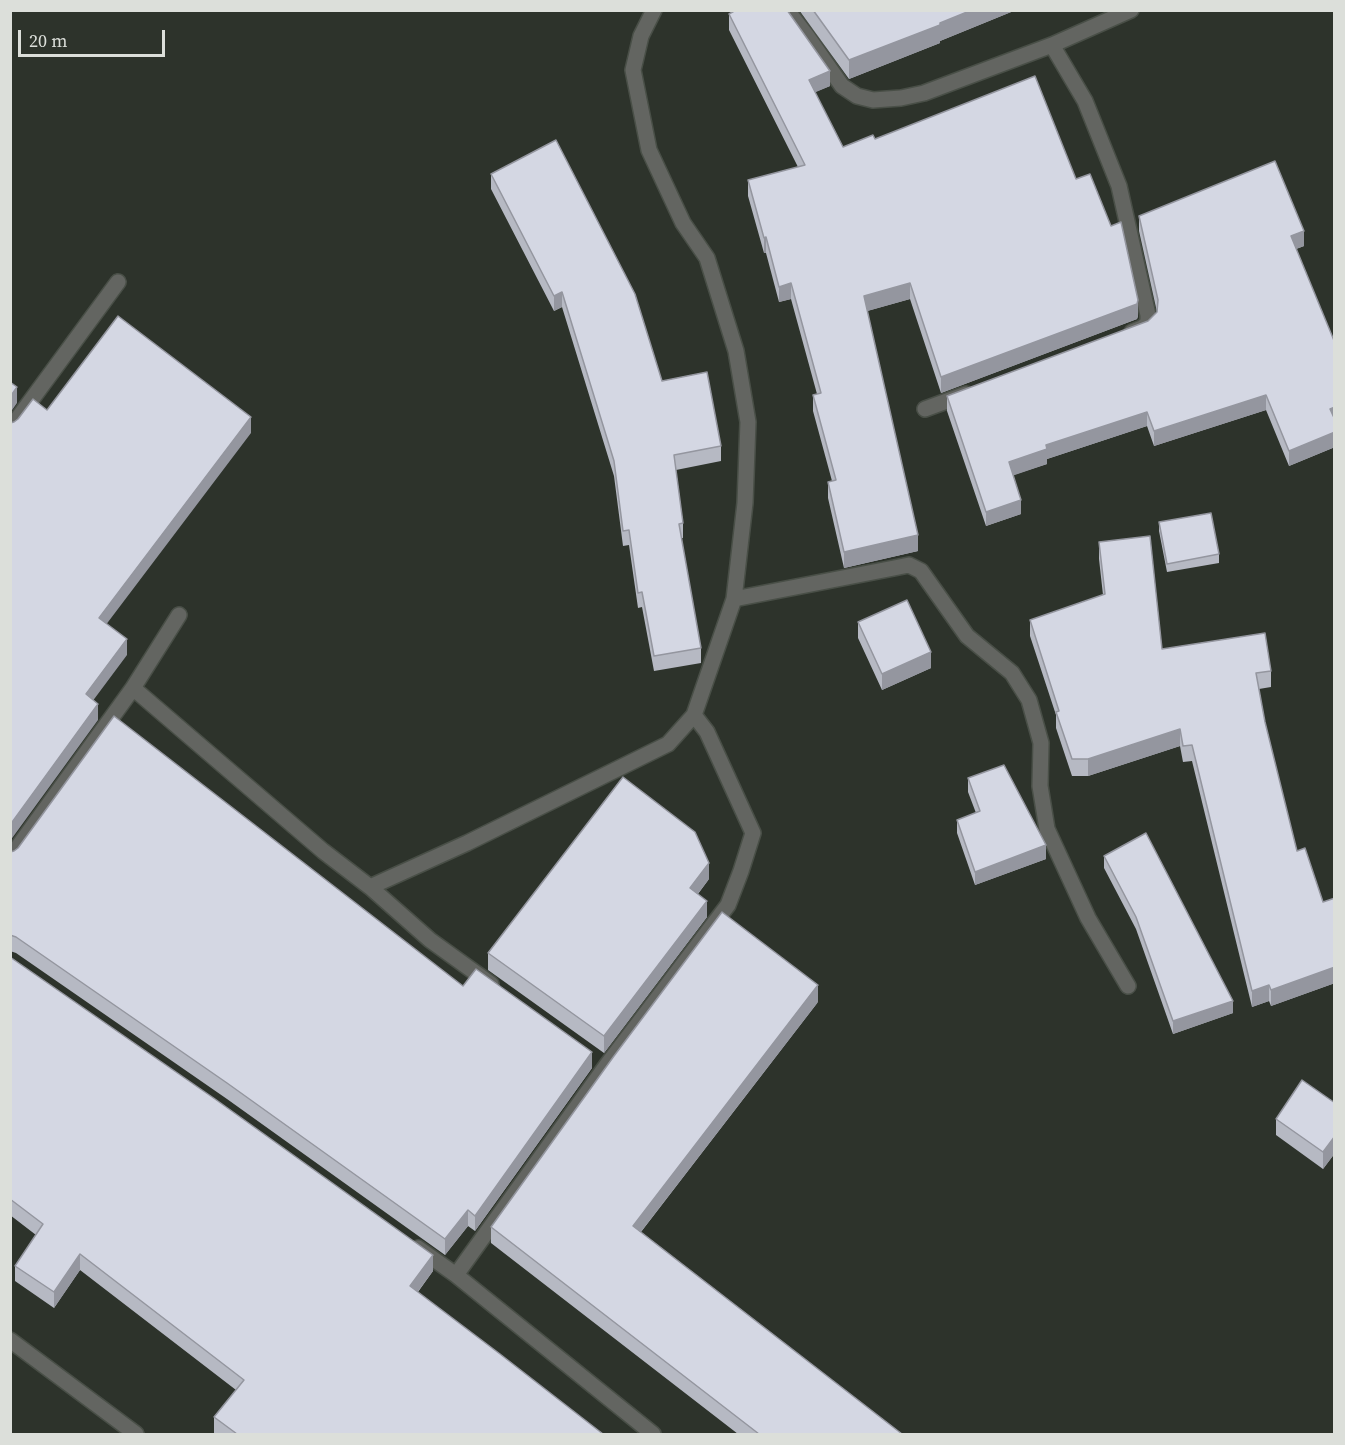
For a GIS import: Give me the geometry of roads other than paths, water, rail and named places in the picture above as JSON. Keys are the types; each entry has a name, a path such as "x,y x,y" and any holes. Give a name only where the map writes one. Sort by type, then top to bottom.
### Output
{"street":[{"path":"370,887 467,843 668,744 694,715 734,599 745,503 748,422 736,351 707,258 683,223 649,150 633,70 641,36 654,10"},
{"path":"787,10 842,86 857,96 873,100 901,98 924,93 1052,45 1131,10"},
{"path":"1052,45 1085,101 1119,186 1148,315 1148,323 1142,328 1122,336"},
{"path":"10,429 118,282"},
{"path":"925,409 981,388"},
{"path":"734,599 894,568 909,566 921,571 967,636 1012,673 1029,700 1041,743 1040,786 1047,829 1088,918 1128,986"},
{"path":"10,858 134,688 179,615"},
{"path":"134,688 323,852 370,887 430,940 504,993"},
{"path":"456,1275 601,1063 728,905 753,833 707,732 694,715"},
{"path":"409,1242 456,1275 653,1434"},
{"path":"10,1341 136,1434"}]}
